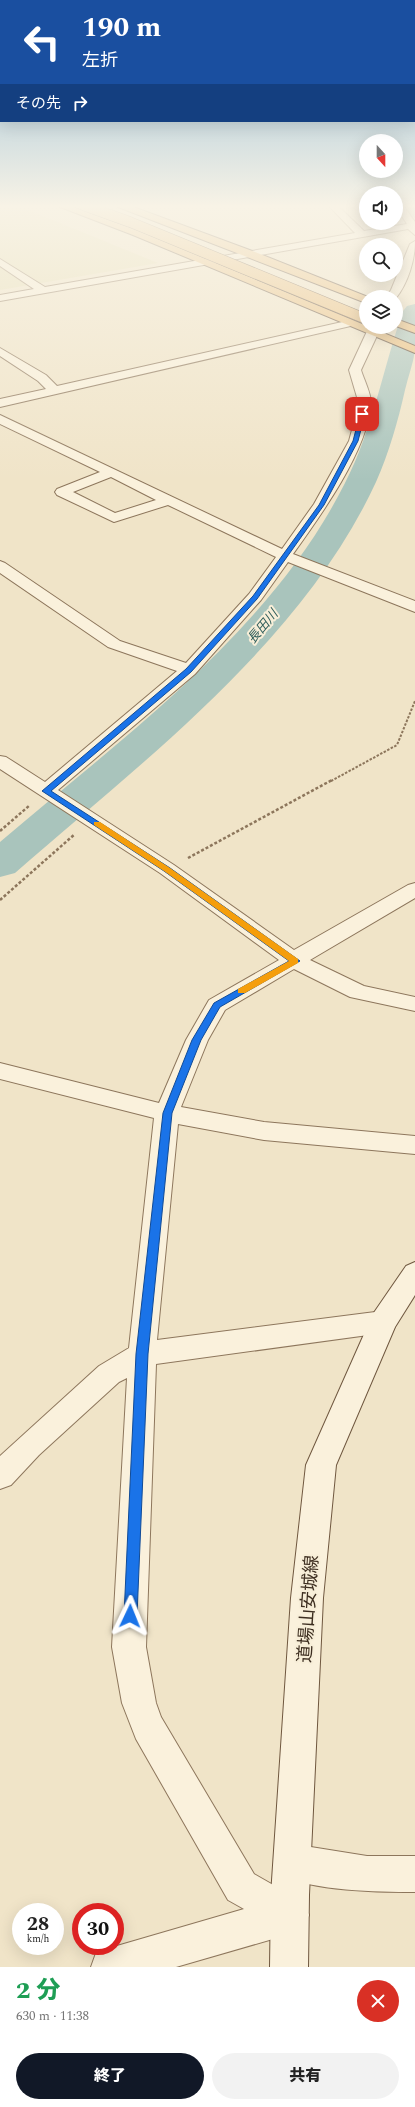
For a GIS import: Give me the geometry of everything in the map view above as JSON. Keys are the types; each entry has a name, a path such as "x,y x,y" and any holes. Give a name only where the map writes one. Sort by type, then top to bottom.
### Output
{"highway":[{"path":"289,297 359,325"},
{"path":"312,297 359,316"},
{"path":"336,297 359,306"},
{"path":"403,315 415,320"},
{"path":"403,325 415,330"},
{"path":"381,334 392,341 415,350"},
{"path":"403,334 415,339"}],"street":[{"path":"0,402 351,323"},
{"path":"46,791 188,670 255,597 321,505 356,441 365,404 355,370 372,334"},
{"path":"0,351 42,378 54,390"},
{"path":"0,419 284,556 415,606"},
{"path":"112,472 62,492 114,518 169,500"},
{"path":"0,566 114,644 188,670"},
{"path":"0,761 167,869 295,961 358,992 415,1004"},
{"path":"290,1915 241,1887 148,1727 139,1704 129,1647 142,1354 168,1113 197,1040 217,1005 295,961 415,889"},
{"path":"0,1071 168,1113 264,1131 415,1145"},
{"name":"道場山安城線","path":"289,1967 292,1862 307,1598 321,1465 383,1322 410,1288"},
{"path":"0,1476 29,1446 108,1374 142,1354 383,1322"},
{"path":"292,1862 367,1874 415,1874"},
{"path":"110,1967 290,1915"}],"path":[{"path":"167,869 397,745 415,701"},
{"path":"0,831 46,791"},
{"path":"0,900 91,820"}],"waterway":[{"name":"長田川","path":"0,864 168,719 231,659 289,594 339,523 360,484 384,421 401,354 415,311"}],"slow traffic":[{"path":"97,823 167,869 295,961 242,991"}],"route":[{"path":"130,1616 142,1354 168,1113 197,1040 217,1005 295,961 167,869 46,791 188,670 255,597 321,505 356,441 362,414"}]}
